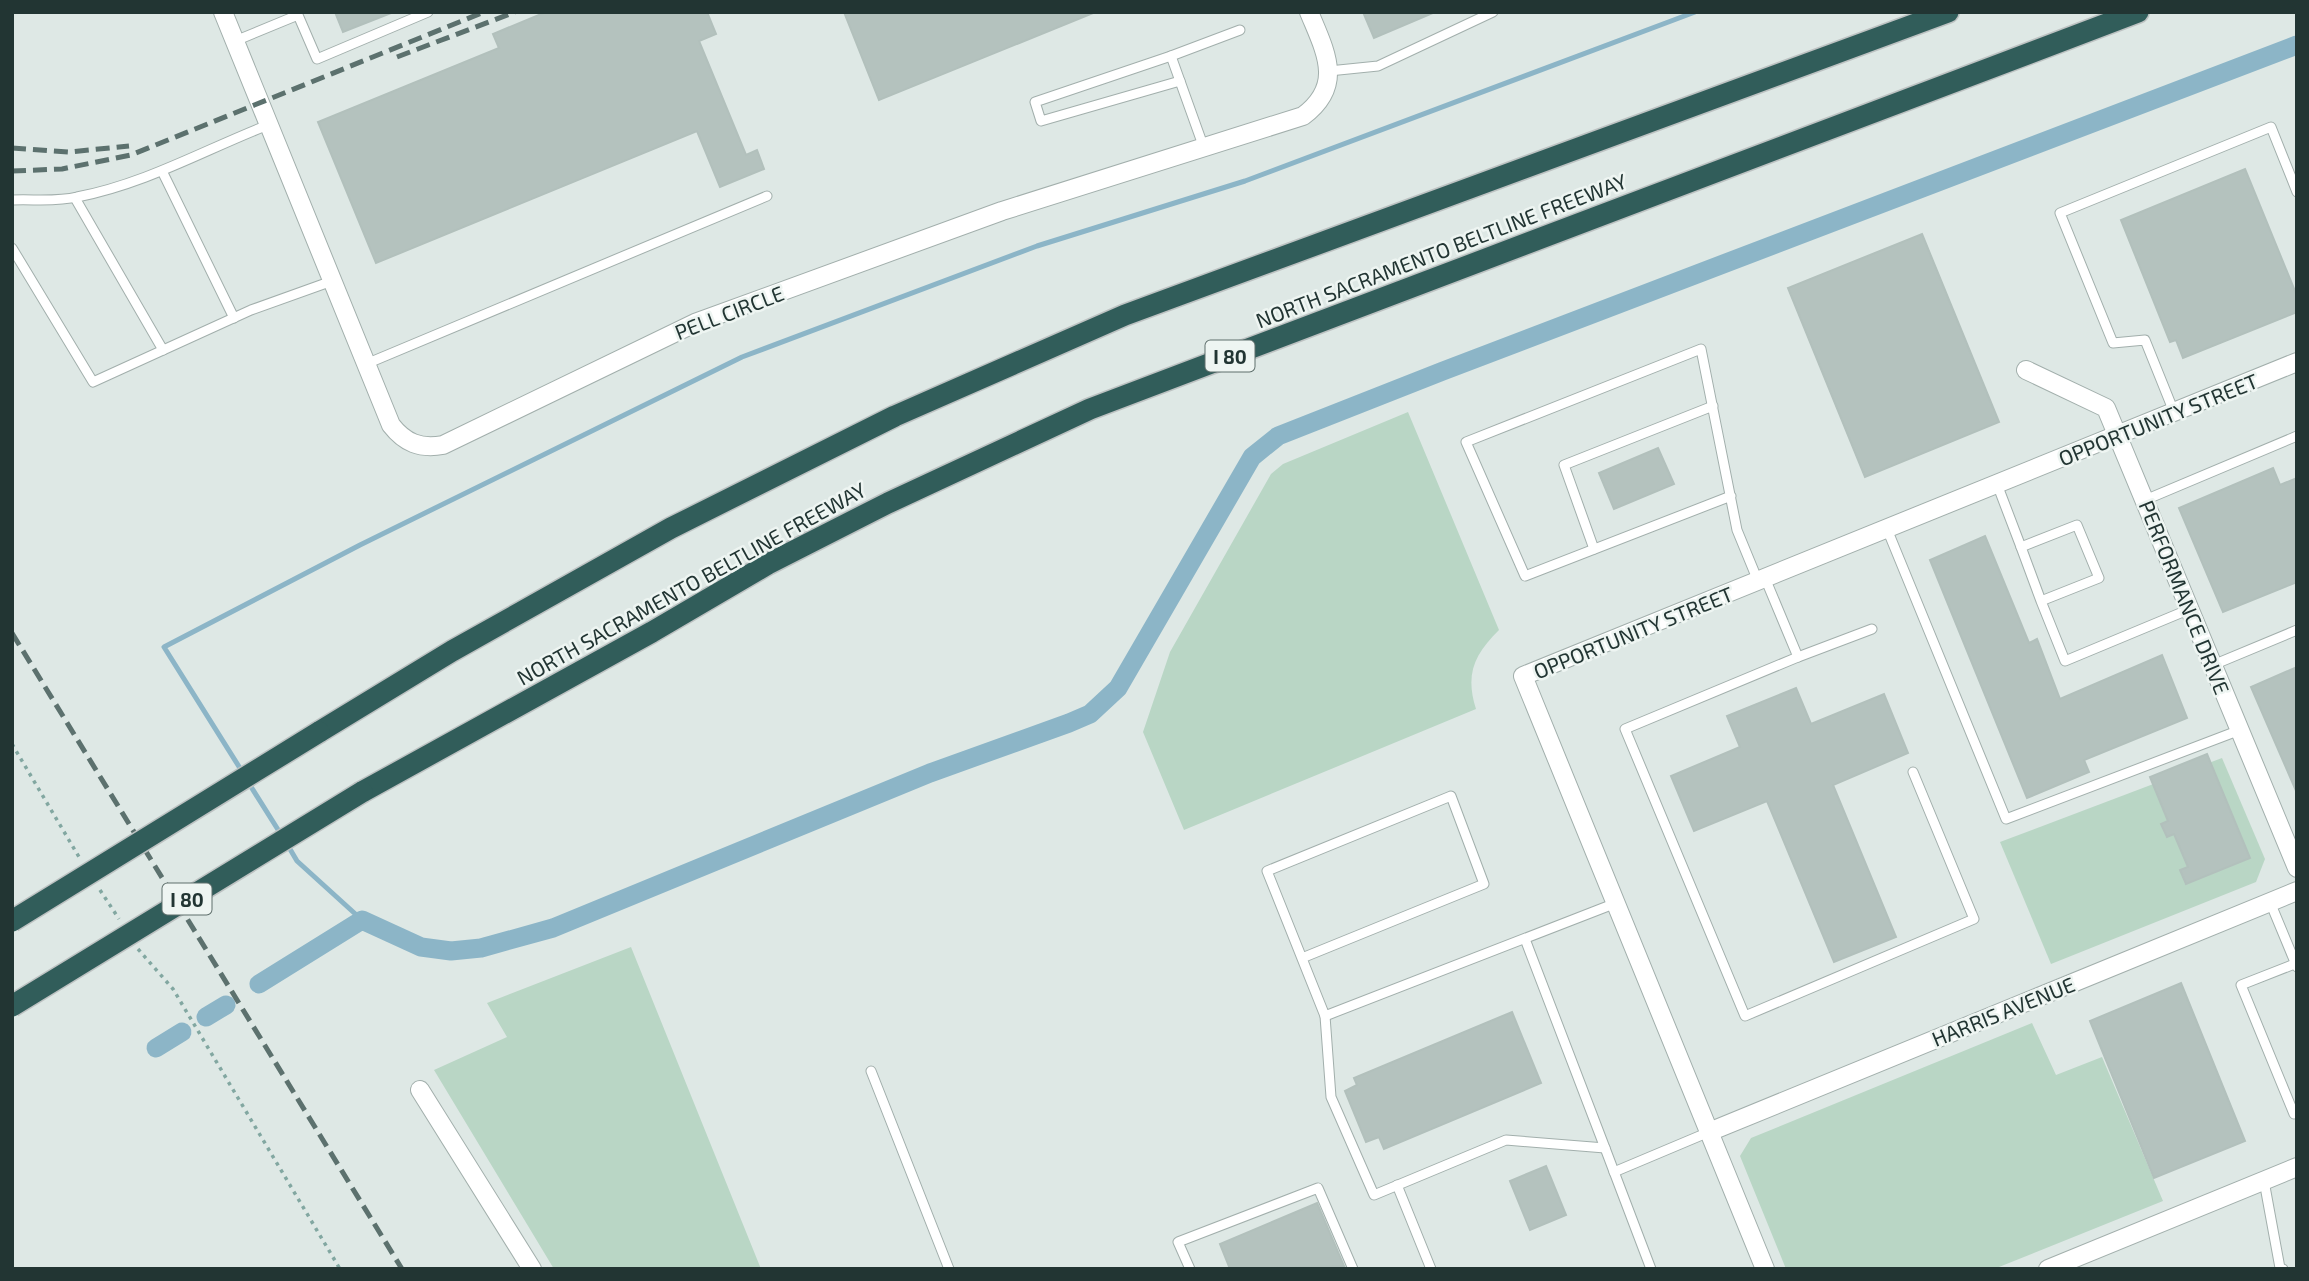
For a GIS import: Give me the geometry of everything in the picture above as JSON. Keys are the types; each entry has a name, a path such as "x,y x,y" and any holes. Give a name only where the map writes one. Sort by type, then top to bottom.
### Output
{"highway":[{"path":"12,921 453,651 671,528 908,410 1125,314 1948,12"},
{"name":"NORTH SACRAMENTO BELTLINE FREEWAY","path":"12,1006 362,792 652,632 768,564 888,503 1090,409 2138,12"}],"street":[{"name":"PELL CIRCLE","path":"223,12 391,425 398,435 417,446 443,445 695,323 1002,211 1303,116 1322,98 1329,71"},
{"path":"1309,12 1326,52 1329,71"},
{"name":"OPPORTUNITY STREET","path":"1765,1269 1524,676 2297,362"},
{"name":"PERFORMANCE DRIVE","path":"2026,370 2106,408 2297,868"},
{"name":"HARRIS AVENUE","path":"1709,1132 2297,891"},
{"path":"420,1090 532,1269"},
{"path":"2048,1269 2297,1167"}],"lane":[{"path":"235,41 297,14 317,59 428,12"},
{"path":"1329,71 1378,66 1493,12"},
{"path":"1180,82 1041,121 1035,102 1240,30"},
{"path":"1171,56 1204,148"},
{"path":"12,200 75,198 163,173 219,144 268,125"},
{"path":"2174,412 2145,340 2113,343 2060,213 2271,127 2297,192"},
{"path":"163,173 234,317"},
{"path":"366,363 767,196"},
{"path":"75,198 163,350"},
{"path":"12,248 93,382 234,317 332,281"},
{"path":"1731,496 1525,576 1466,442 1702,349 1731,496 1737,530 1798,657"},
{"path":"1594,549 1564,465 1713,406"},
{"path":"2145,500 2297,436"},
{"path":"1997,484 2065,660 2190,609"},
{"path":"2021,547 2077,525 2098,578 2041,601"},
{"path":"1887,529 2007,819 2240,730"},
{"path":"1872,629 1625,729 1745,1016 1974,919 1913,772"},
{"path":"2213,665 2297,630"},
{"path":"1302,958 1484,884 1451,796 1267,871 1325,1016 1331,1097 1374,1195 1506,1140 1605,1148"},
{"path":"2270,902 2296,964 2241,985 2294,1114 2297,1112"},
{"path":"1325,1016 1616,903"},
{"path":"1525,939 1651,1269"},
{"path":"871,1071 948,1269"},
{"path":"1614,1172 1709,1132"},
{"path":"2264,1181 2280,1268 2283,1269"},
{"path":"1397,1185 1431,1269"},
{"path":"1190,1269 1178,1242 1318,1188 1353,1269"}],"path":[{"path":"12,744 85,867"},
{"path":"100,890 122,924"},
{"path":"136,947 173,989 340,1269"}],"green space":[{"path":"1408,412 1499,630 1483,648 1474,666 1471,685 1476,709 1184,830 1143,732 1170,652 1271,474 1283,464"},
{"path":"2222,758 2265,859 2256,882 2051,964 2000,842"},
{"path":"631,947 761,1269 554,1269 434,1070 507,1037 487,1003"},
{"path":"2032,1023 2056,1075 2102,1057 2163,1201 1994,1269 1786,1269 1740,1156 1751,1138"}],"building":[{"path":"335,12 391,12 391,13 343,32"},
{"path":"546,12 707,12 716,34 699,41 746,155 757,150 764,169 720,187 697,131 376,263 318,122 499,48 493,34"},
{"path":"844,12 1093,12 1093,13 879,100"},
{"path":"1363,12 1435,12 1374,38"},
{"path":"2245,169 2297,296 2297,312 2183,358 2176,340 2170,342 2121,220"},
{"path":"1922,234 1999,422 1865,477 1788,288"},
{"path":"1658,448 1674,484 1614,509 1599,473"},
{"path":"2273,468 2280,485 2297,478 2297,582 2223,612 2179,508"},
{"path":"1985,536 2029,643 2037,639 2060,699 2162,655 2187,718 2084,760 2089,772 2027,798 1930,560"},
{"path":"2297,667 2297,793 2251,687"},
{"path":"1796,688 1811,724 1884,694 1908,753 1833,785 1896,937 1834,962 1767,801 1694,831 1671,776 1740,747 1727,716"},
{"path":"2207,754 2250,858 2186,884 2180,870 2188,867 2174,834 2167,837 2161,824 2168,821 2150,777"},
{"path":"2181,983 2245,1141 2154,1178 2090,1021"},
{"path":"1512,1012 1541,1083 1384,1149 1379,1137 1366,1142 1345,1091 1357,1085 1354,1078"},
{"path":"1546,1166 1566,1215 1530,1230 1510,1181"},
{"path":"1317,1203 1344,1266 1230,1269 1220,1244"}],"waterway":[{"path":"243,773 164,647 360,545 742,357 1037,246 1245,181 1695,12"},
{"path":"259,984 362,920 421,947 451,951 481,948 553,928 930,773 1090,714 1118,688 1252,457 1278,436 2297,45"},
{"path":"248,782 282,836"},
{"path":"287,844 297,861 362,920"},
{"path":"206,1017 226,1005"},
{"path":"156,1048 182,1032"}],"railway":[{"path":"12,171 62,169 131,155 484,12"},
{"path":"397,57 515,12"},
{"path":"12,148 69,152 129,146"},
{"path":"12,633 402,1269"}]}
